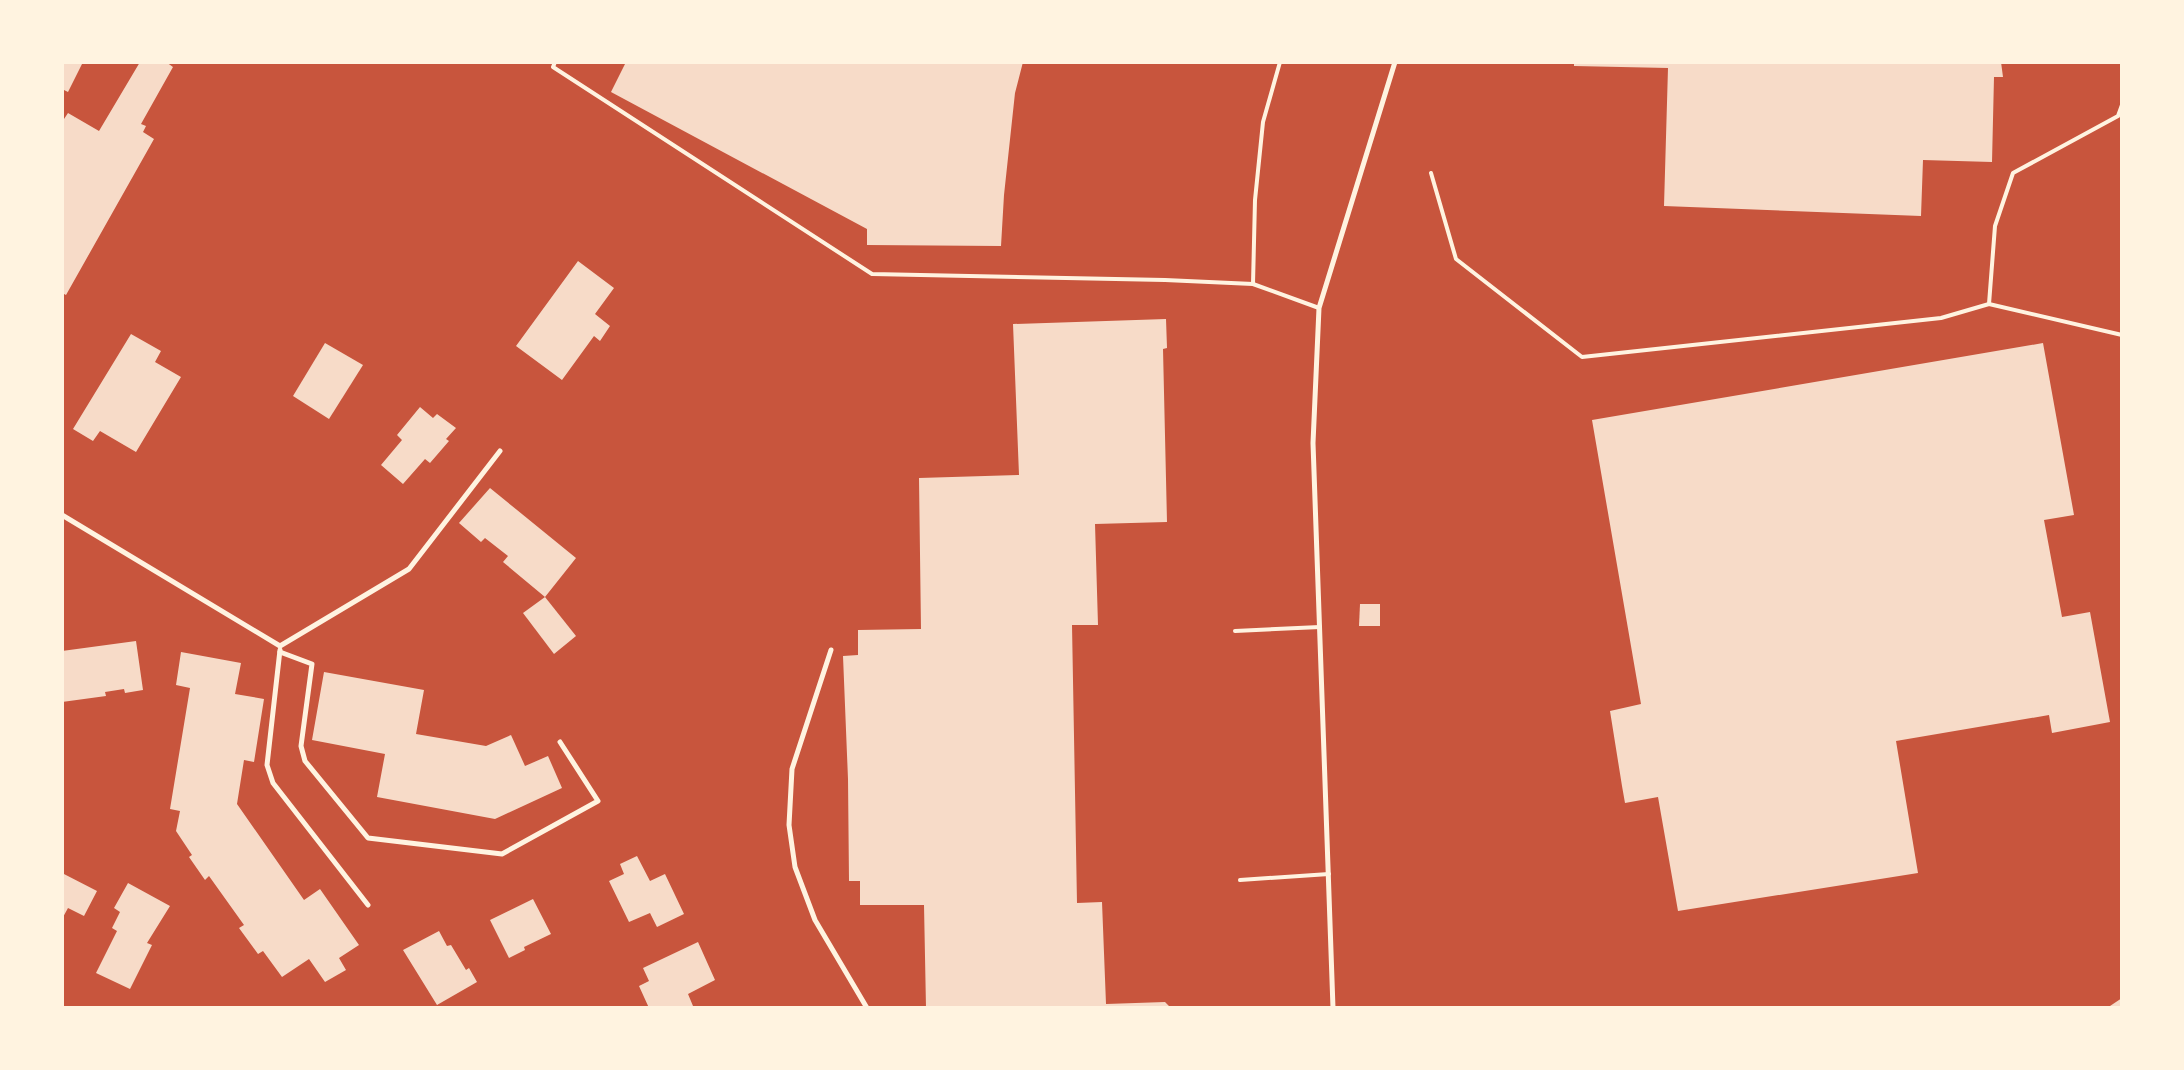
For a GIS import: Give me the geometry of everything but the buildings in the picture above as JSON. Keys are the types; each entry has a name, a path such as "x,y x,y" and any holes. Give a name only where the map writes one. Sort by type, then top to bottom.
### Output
{"street":[{"path":"1333,1008 1313,443 1319,308 1395,62"},
{"path":"280,649 409,569 500,451"},
{"path":"62,515 280,649 312,664 301,746 305,761 368,838 502,854 598,801 560,742"},
{"path":"280,649 267,765 273,783 368,905"},
{"path":"831,650 792,769 789,825 795,866 815,920 867,1008"}],"lane":[{"path":"555,62 553,67 872,274 1253,284 1319,308"},
{"path":"1253,284 1255,200 1264,122 1280,62"},
{"path":"1989,304 1996,226 2013,173 2118,116 2122,105"},
{"path":"1431,173 1456,258 1582,357 1941,318 1989,304 2122,335"},
{"path":"1235,632 1320,627"},
{"path":"1240,880 1329,874"}]}
